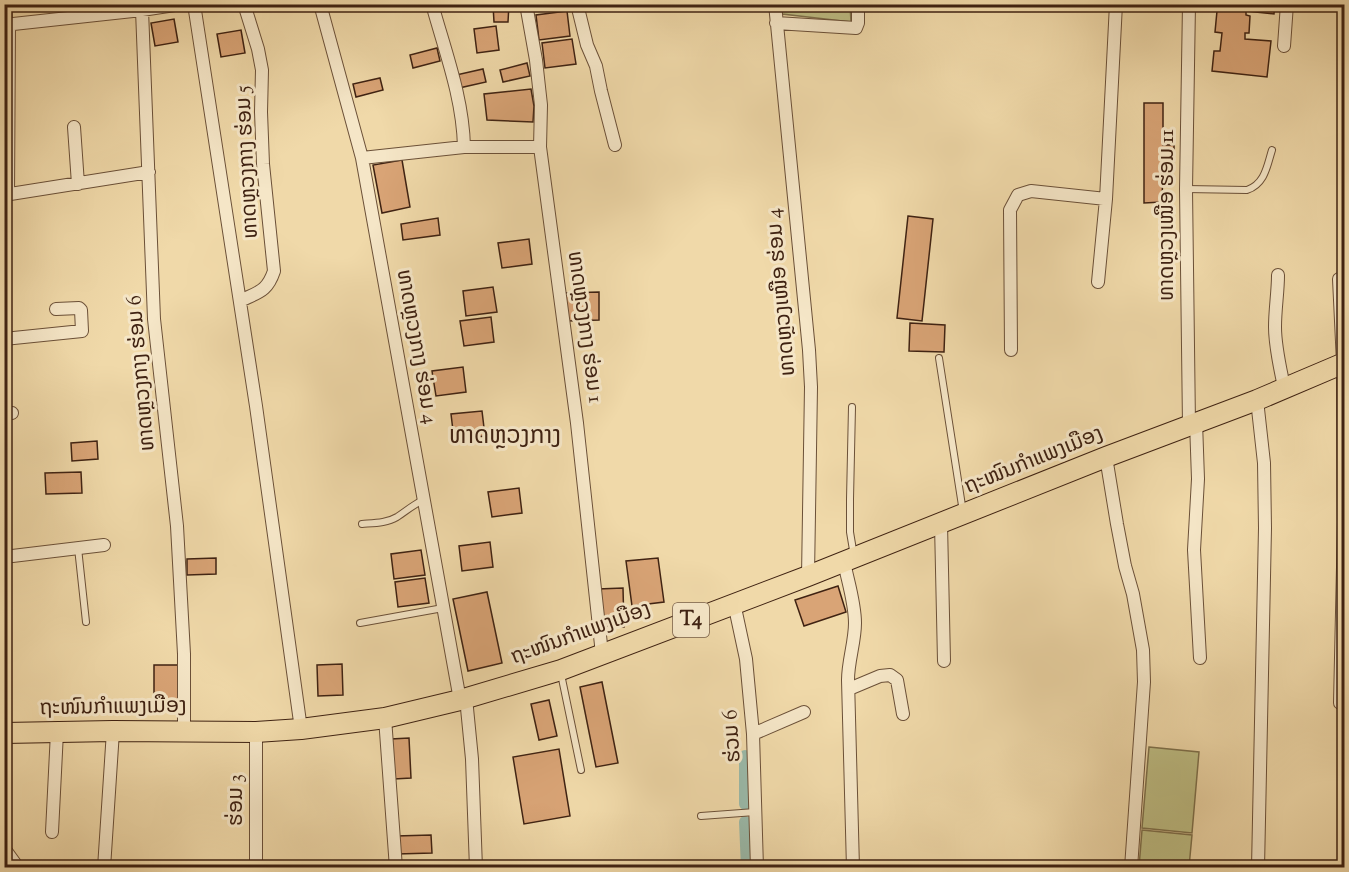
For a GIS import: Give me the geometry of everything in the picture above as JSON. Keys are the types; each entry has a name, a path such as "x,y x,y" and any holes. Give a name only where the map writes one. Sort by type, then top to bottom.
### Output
{"main road":[{"name":"ຖະໜົນກຳແພງເມືອງ","path":"4,733 256,732 301,729 385,718 463,698 561,670 964,515 1106,457 1257,400 1344,363"}],"street":[{"path":"149,172 6,195 7,25 181,4"},
{"path":"194,4 240,301 301,729"},
{"name":"ທາດຫຼວງກາງ ຮ່ອມ 5","path":"240,301 264,290 274,271 263,164 262,70 244,4"},
{"name":"ທາດຫຼວງກາງ ຮ່ອມ 4","path":"320,4 362,158 443,608 463,698 472,759 476,867"},
{"path":"432,4 456,88 462,116 464,147"},
{"name":"ທາດຫຼວງກາງ ຮ່ອມ 1","path":"526,4 536,60 541,105 540,147 577,423 602,654"},
{"path":"577,4 587,45 596,66 615,145"},
{"name":"ທາດຫຼວງເໜືອ ຮ່ອມ 4","path":"775,4 809,350 811,387 808,576"},
{"path":"776,23 856,28 858,4"},
{"path":"1098,282 1106,199 1116,4"},
{"name":"ທາດຫຼວງເໜືອ ຮ່ອມ 11","path":"1189,4 1186,189 1192,424 1198,479 1194,550 1200,658"},
{"path":"1284,46 1287,4"},
{"name":"ທາດຫຼວງກາງ ຮ່ອມ 6","path":"142,10 154,319 177,526 184,654 184,731"},
{"path":"74,127 78,184"},
{"path":"362,158 464,147 540,147"},
{"path":"1011,350 1010,210 1018,195 1031,191 1106,199"},
{"path":"1278,275 1276,350 1284,387"},
{"path":"1339,279 1344,363 1344,522 1340,704"},
{"path":"4,339 82,331 79,308 56,309"},
{"path":"1257,400 1264,463 1265,528 1258,867"},
{"path":"1106,457 1117,524 1143,650 1144,682 1131,867"},
{"path":"941,524 944,661"},
{"path":"4,557 104,544"},
{"path":"849,560 855,612 848,667 853,867"},
{"name":"ຮ່ວມ 6","path":"734,603 746,659 753,734 757,867"},
{"path":"849,689 880,676 890,675 897,680 903,714"},
{"path":"753,734 804,712"},
{"path":"385,718 396,867"},
{"path":"104,867 114,731"},
{"path":"52,832 57,732"},
{"name":"ຮ່ອມ 3","path":"256,732 256,867"}],"lane":[{"path":"7,25 8,4"},
{"path":"1186,189 1247,190 1254,188 1260,184 1272,150"},
{"path":"939,358 964,515"},
{"path":"849,560 852,407"},
{"path":"362,524 389,520 424,500"},
{"path":"78,548 86,622"},
{"path":"360,623 443,608"},
{"path":"561,670 581,770"},
{"path":"701,816 755,812"},
{"path":"4,849 9,850 17,861 17,867"}],"green space":[{"path":"781,5 850,5 851,22 782,14"},
{"path":"1149,747 1199,752 1192,833 1142,828"},
{"path":"1142,830 1192,835 1189,867 1139,867"}],"building":[{"path":"489,4 509,4 508,22 494,22 493,5"},
{"path":"1225,4 1275,4 1274,14 1246,11 1246,15 1250,16 1249,33 1245,33 1245,39 1271,41 1267,77 1212,71 1214,51 1220,51 1222,33 1215,32 1217,11 1224,11"},
{"path":"567,11 570,36 539,40 536,15"},
{"path":"174,19 178,42 155,46 151,23"},
{"path":"496,26 499,50 477,53 474,29"},
{"path":"241,30 245,53 221,57 217,34"},
{"path":"572,39 576,64 545,68 542,43"},
{"path":"437,48 440,61 413,68 410,55"},
{"path":"527,63 530,76 503,82 500,70"},
{"path":"483,69 486,82 459,88 456,75"},
{"path":"380,78 383,90 356,97 353,84"},
{"path":"531,89 534,106 533,122 487,120 484,94"},
{"path":"1144,103 1163,103 1163,145 1174,145 1174,166 1163,166 1162,202 1144,203"},
{"path":"402,160 410,207 382,213 373,165"},
{"path":"908,216 933,219 922,321 897,318"},
{"path":"438,218 440,235 403,240 401,224"},
{"path":"529,239 532,264 502,268 498,243"},
{"path":"493,287 497,312 466,316 463,291"},
{"path":"599,292 599,320 567,321 565,293"},
{"path":"491,317 494,342 464,346 460,321"},
{"path":"910,323 945,325 944,352 909,351"},
{"path":"463,367 466,392 436,396 432,371"},
{"path":"482,411 485,436 454,439 451,414"},
{"path":"97,441 98,459 72,461 71,443"},
{"path":"81,472 82,493 46,494 45,473"},
{"path":"519,488 522,513 492,517 488,492"},
{"path":"490,542 493,567 462,571 459,546"},
{"path":"421,550 425,575 394,579 391,554"},
{"path":"216,558 216,574 187,575 187,559"},
{"path":"658,558 664,602 632,606 626,561"},
{"path":"425,578 429,603 398,607 395,582"},
{"path":"838,586 846,612 804,626 795,600"},
{"path":"623,588 624,627 602,626 598,589"},
{"path":"487,592 502,663 468,671 453,599"},
{"path":"342,664 343,695 318,696 317,665"},
{"path":"154,665 181,665 181,705 154,705"},
{"path":"602,682 618,763 596,767 580,687"},
{"path":"549,700 557,736 539,740 531,704"},
{"path":"409,738 411,778 394,779 391,739"},
{"path":"559,749 570,816 524,824 513,757"},
{"path":"431,835 432,853 397,854 396,836"}],"waterway":[{"path":"745,756 745,804"},
{"path":"745,822 747,868"}],"district":[{"name":"ທາດຫຼວງກາງ","path":"505,437"}]}
